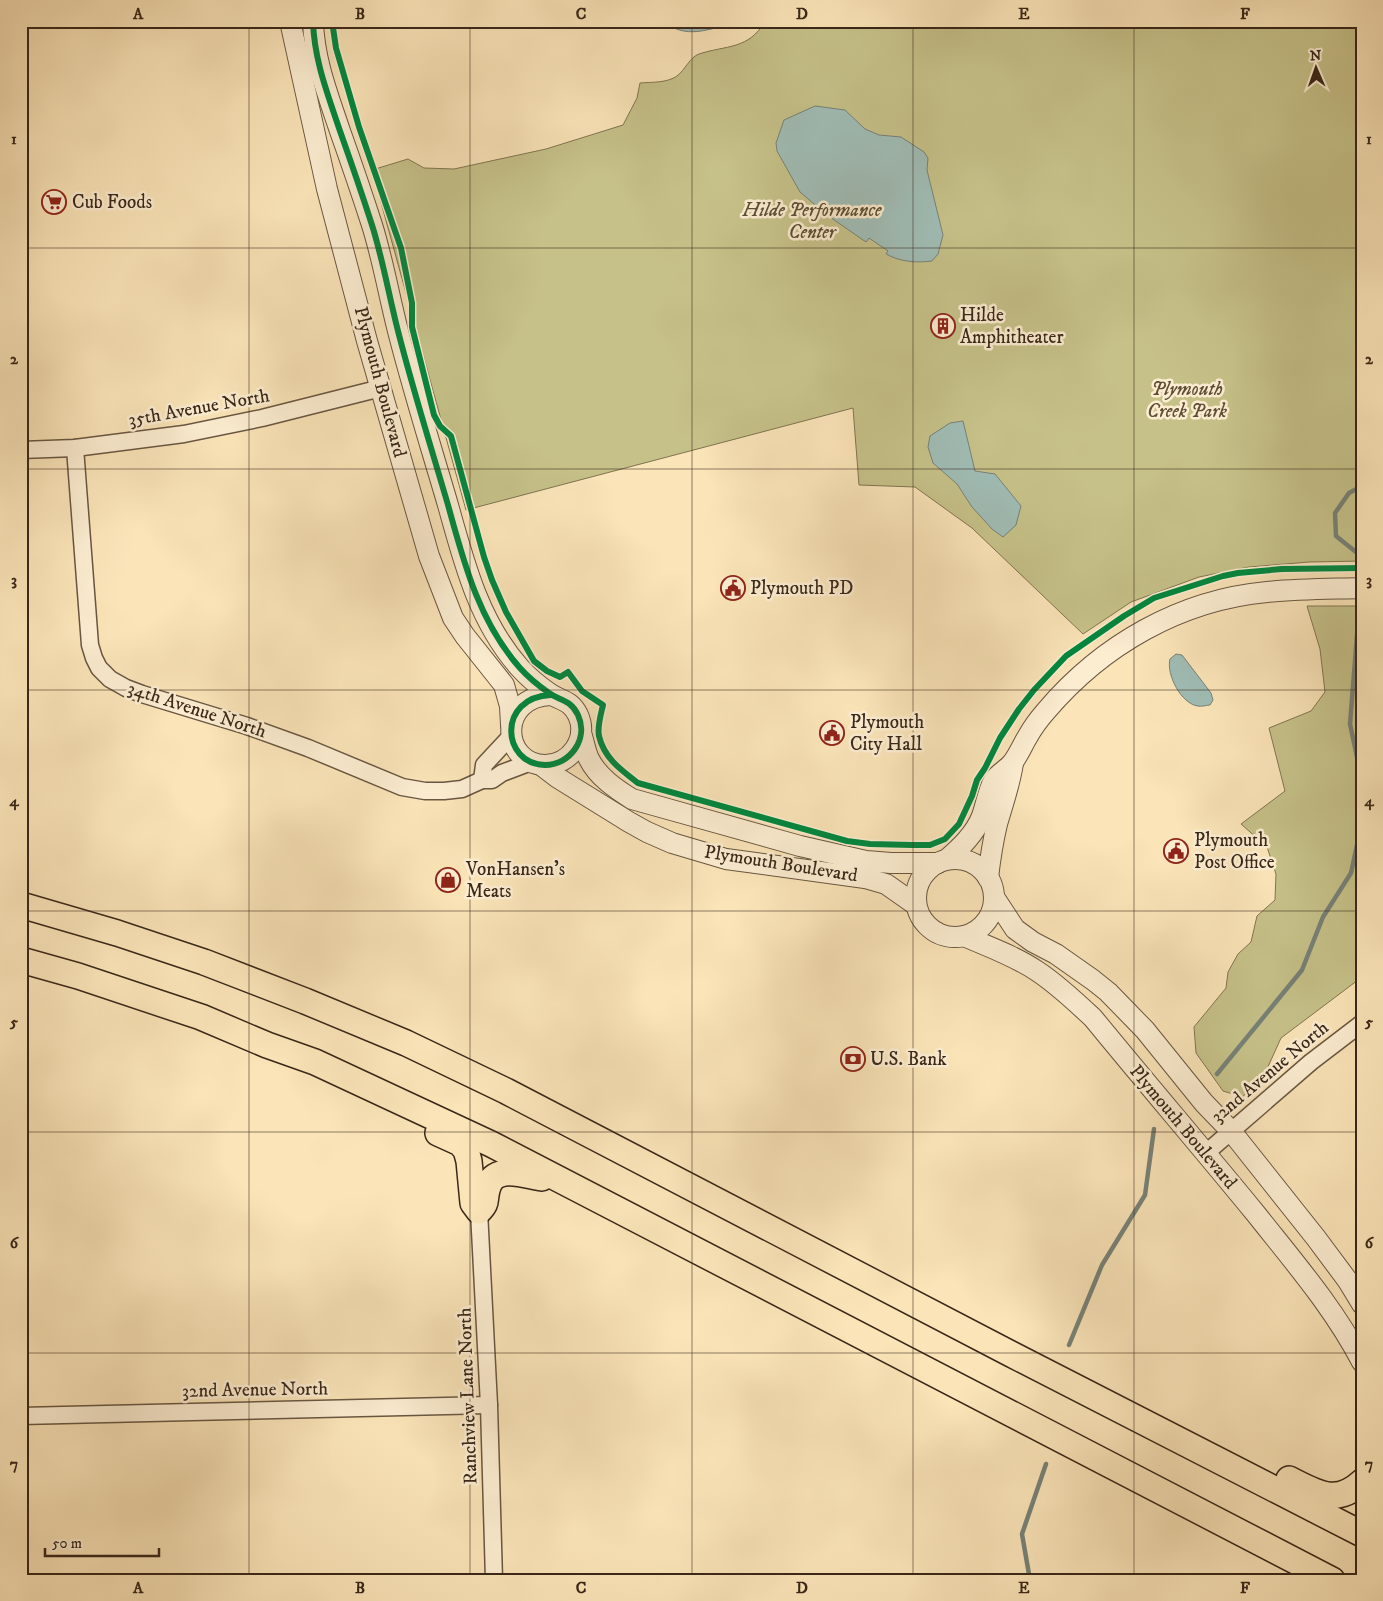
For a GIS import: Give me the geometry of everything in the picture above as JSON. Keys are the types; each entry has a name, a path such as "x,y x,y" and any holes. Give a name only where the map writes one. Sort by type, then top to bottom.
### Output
{"main road":[{"path":"21,905 117,932 204,962 406,1043 506,1091 1362,1534"},
{"path":"21,960 78,976 201,1017 267,1045 315,1062 491,1144 1332,1580"},
{"path":"267,1045 315,1076 460,1144 466,1150 470,1161 473,1203 479,1211 486,1204 486,1190 491,1180 501,1174 510,1172 571,1184"},
{"path":"1170,1434 1236,1453 1313,1491 1334,1496 1353,1490 1362,1482"}],"street":[{"name":"Plymouth Boulevard","path":"290,21 328,189 416,512 437,579 453,618 504,685 510,706 511,731"},
{"name":"Plymouth Boulevard","path":"313,21 313,42 321,74 373,227 398,332 468,575 488,620 504,649 523,671 550,695"},
{"name":"35th Avenue North","path":"21,450 76,448 184,434 381,388"},
{"name":"34th Avenue North","path":"76,448 90,645 99,668 110,679 142,694 246,726 308,748 402,787 426,791 462,789 482,780 492,780 502,773 536,763"},
{"path":"942,861 958,859 979,867 992,886 994,897 992,910 986,922 964,936 956,937 939,934 932,930 922,919 916,905 919,881 926,871 958,850 972,833 981,818 995,779 1013,763 1037,722 1055,701 1107,652 1144,629 1199,605 1241,595 1294,590 1362,588"},
{"path":"550,695 567,702 573,708 578,716 581,733 578,744 572,753 563,760 553,764 536,763 522,756 515,747 511,731 514,714 529,699 550,695"},
{"path":"482,780 484,766 511,731"},
{"name":"Plymouth Boulevard","path":"581,733 589,760 599,773 613,787 632,799 800,846 866,861 891,863 942,861"},
{"name":"Plymouth Boulevard","path":"536,763 647,832 672,843 726,859 864,878 886,884 916,905"},
{"path":"988,878 997,823 1010,784 1013,763"},
{"name":"Plymouth Boulevard","path":"994,897 1014,929 1077,968 1108,992 1145,1030 1204,1103 1231,1131 1334,1261 1362,1304"},
{"name":"Plymouth Boulevard","path":"964,936 1000,951 1037,971 1093,1018 1206,1153 1320,1294 1362,1362"},
{"name":"32nd Avenue North","path":"1206,1153 1311,1062 1362,1024"},
{"name":"Ranchview Lane North","path":"479,1211 489,1405 494,1580"},
{"name":"32nd Avenue North","path":"21,1416 489,1405"}],"green space":[{"path":"765,21 1362,21 1362,561 1309,562 1249,567 1199,577 1131,602 1083,634 972,528 915,487 859,485 853,408 466,510 372,170 408,159 424,168 454,169 546,149 623,125 637,98 640,83 669,80 677,76 699,54 744,42 759,30"},
{"path":"1307,606 1362,606 1362,977 1281,1038 1262,1080 1242,1097 1223,1091 1196,1053 1194,1027 1226,988 1228,972 1238,954 1251,942 1257,916 1275,900 1276,874 1267,847 1241,824 1285,791 1269,728 1311,711 1325,692 1320,649"}],"water":[{"path":"664,21 738,21 697,32 688,32 672,27"},
{"path":"815,106 845,110 865,129 879,135 901,137 924,152 928,158 927,170 943,235 938,254 932,261 909,261 897,259 886,254 888,251 869,238 866,242 827,215 800,192 777,151 776,143 784,120"},
{"path":"963,421 975,471 995,474 1021,506 1016,525 1003,537 992,529 972,507 957,484 933,463 928,447 930,436 950,423"},
{"path":"1176,654 1182,655 1211,693 1213,700 1210,705 1199,706 1192,704 1186,700 1176,687 1169,665 1170,659"}],"waterway":[{"path":"1356,552 1336,536 1335,513 1349,493 1362,486"},
{"path":"1358,623 1350,724 1360,771 1362,821"},
{"path":"1217,1074 1302,970 1323,917 1351,873 1362,822"},
{"path":"1069,1345 1102,1265 1145,1195 1154,1129"},
{"path":"1030,1580 1022,1534 1046,1464"}],"cycle path":[{"path":"313,21 316,50 322,77 376,238 410,375 460,548 483,612 506,650 520,668 553,696 572,706 581,724 579,741 569,756 562,761 545,765 530,762 520,754 513,743 511,730 514,718 521,707 533,699 551,695"},
{"path":"332,21 336,48 359,127 401,248 412,303 412,327 434,415 440,426 451,436 492,580 506,612 534,661 547,671 560,677 568,672 582,691 603,705 598,729 601,744 614,763 638,783 847,841 870,844 930,845 945,839 959,824 977,780 1000,738 1034,690 1066,656 1124,616 1154,598 1223,576 1282,569 1362,568"}],"place":[{"name":"Cub Foods","path":"54,202"},
{"name":"Hilde Amphitheater","path":"943,326"},
{"name":"Plymouth PD","path":"733,588"},
{"name":"Plymouth City Hall","path":"832,733"},
{"name":"Plymouth Post Office","path":"1176,851"},
{"name":"VonHansen's Meats","path":"448,880"},
{"name":"U.S. Bank","path":"853,1059"}],"park label":[{"name":"Hilde Performance Center","path":"812,221"},
{"name":"Plymouth Creek Park","path":"1187,400"}]}
